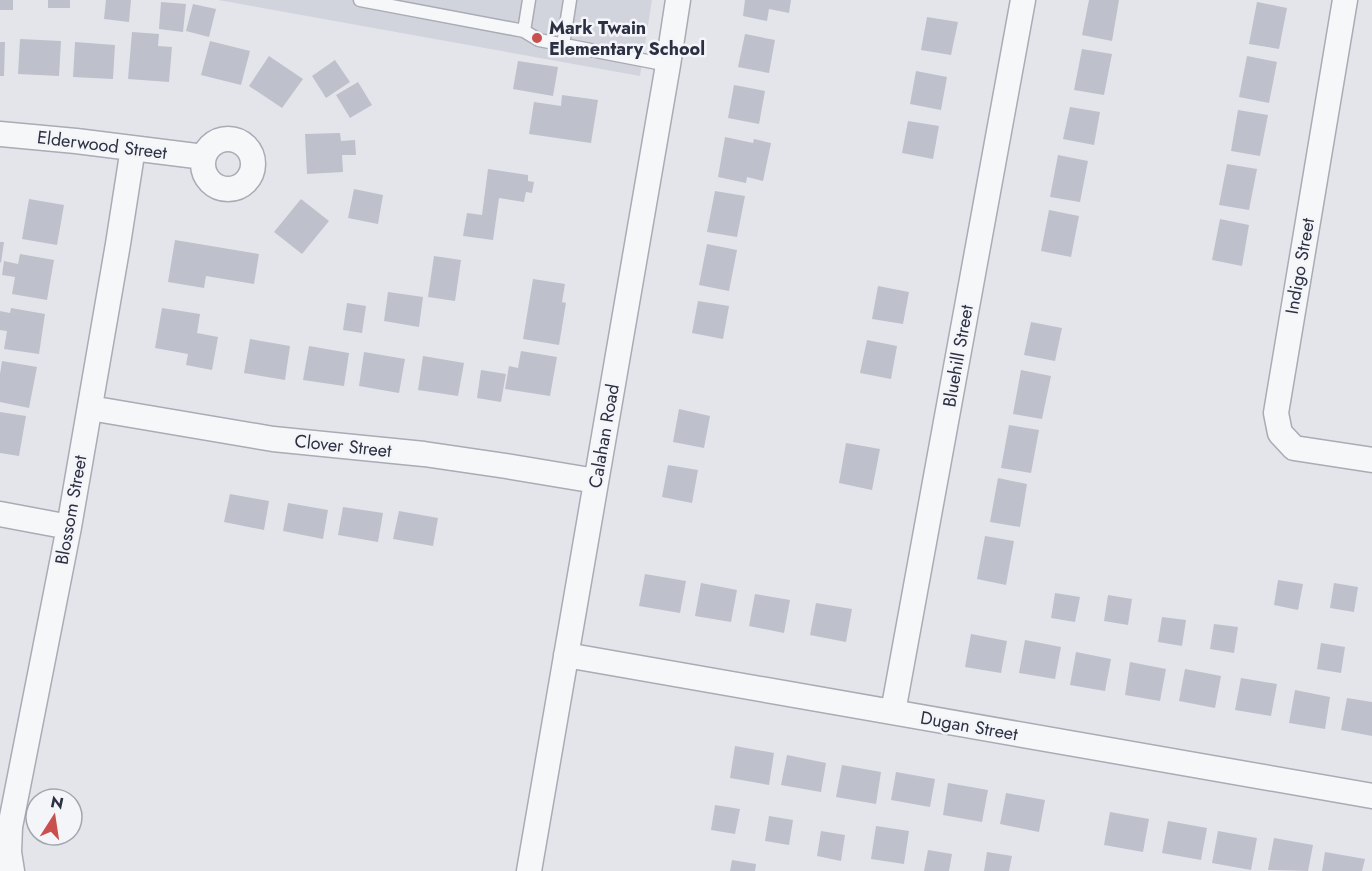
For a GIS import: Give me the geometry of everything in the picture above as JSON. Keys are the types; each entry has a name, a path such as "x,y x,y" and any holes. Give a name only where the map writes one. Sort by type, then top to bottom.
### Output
{"street":[{"name":"Calahan Road","path":"529,871 678,0"},
{"name":"Bluehill Street","path":"893,712 1023,0"},
{"name":"Indigo Street","path":"1346,0 1275,413 1280,433 1294,448 1372,460"},
{"name":"Elderwood Street","path":"0,134 76,141 204,158"},
{"name":"Blossom Street","path":"12,871 4,836 69,527 133,148"},
{"name":"Clover Street","path":"90,408 273,439 424,454 596,481"},
{"path":"0,514 69,527"},
{"name":"Dugan Street","path":"566,655 1372,796"}],"lane":[{"path":"360,0 525,31 538,40 668,65"},
{"path":"525,31 530,0"},
{"path":"563,45 570,0"}],"shaded area":[{"name":"Mark Twain Elementary School","path":"218,0 652,0 640,76"}],"building":[{"path":"0,0 13,0 13,10 0,10"},
{"path":"48,0 70,0 70,8 48,8"},
{"path":"106,0 131,0 129,22 104,19"},
{"path":"745,0 791,0 789,13 769,9 767,21 743,16"},
{"path":"1089,0 1119,0 1112,41 1082,35"},
{"path":"161,2 186,4 183,32 159,29"},
{"path":"1257,2 1287,8 1279,49 1249,44"},
{"path":"193,4 216,9 209,37 186,31"},
{"path":"927,17 958,22 951,55 921,50"},
{"path":"132,32 159,34 158,46 172,47 169,82 128,79"},
{"path":"745,34 775,40 769,73 738,67"},
{"path":"20,39 61,41 59,76 18,74"},
{"path":"210,41 250,51 241,85 201,75"},
{"path":"0,42 5,42 4,76 0,76"},
{"path":"75,42 115,45 113,79 73,77"},
{"path":"1082,49 1112,54 1104,95 1074,90"},
{"path":"269,56 303,79 282,108 249,86"},
{"path":"1247,56 1277,62 1269,103 1239,97"},
{"path":"335,60 350,82 326,98 312,76"},
{"path":"518,61 558,67 553,96 513,89"},
{"path":"916,71 947,77 941,110 910,104"},
{"path":"358,82 372,105 350,118 336,95"},
{"path":"734,85 765,91 759,124 728,118"},
{"path":"562,95 598,100 591,143 529,134 534,102 561,106"},
{"path":"1070,107 1100,112 1094,145 1063,139"},
{"path":"1238,110 1268,115 1260,156 1231,151"},
{"path":"908,121 939,126 933,159 902,153"},
{"path":"340,133 341,141 355,140 356,155 342,155 343,172 307,174 305,134"},
{"path":"725,137 753,143 754,139 771,143 763,181 747,177 746,183 718,177"},
{"path":"1058,155 1088,161 1080,202 1050,197"},
{"path":"1227,164 1257,169 1249,210 1219,205"},
{"path":"488,169 528,175 528,181 534,182 532,193 526,192 524,202 499,198 493,240 463,236 467,213 482,215"},
{"path":"354,189 383,195 378,224 348,218"},
{"path":"715,191 745,196 737,237 707,232"},
{"path":"29,199 64,205 57,245 22,239"},
{"path":"301,199 329,221 302,254 274,232"},
{"path":"1049,210 1079,216 1071,257 1041,251"},
{"path":"1220,219 1249,225 1242,266 1212,260"},
{"path":"175,240 259,254 254,284 206,276 204,288 168,282"},
{"path":"0,242 4,242 1,263 0,262"},
{"path":"707,244 737,250 729,291 699,285"},
{"path":"20,254 54,260 47,300 12,294 15,277 2,275 4,261 18,264"},
{"path":"434,256 461,260 455,301 428,297"},
{"path":"533,279 565,284 562,302 566,303 559,345 523,339"},
{"path":"878,286 909,292 903,324 872,319"},
{"path":"388,292 423,297 419,327 384,321"},
{"path":"698,301 729,306 723,339 692,333"},
{"path":"347,303 366,306 362,333 343,330"},
{"path":"11,308 45,314 39,354 4,349 7,331 0,330 0,311 10,313"},
{"path":"162,308 200,314 197,333 218,337 212,370 186,365 188,354 155,348"},
{"path":"1031,322 1062,328 1055,361 1024,355"},
{"path":"250,339 290,346 285,380 244,373"},
{"path":"867,340 897,346 891,379 860,373"},
{"path":"309,346 349,353 344,386 303,380"},
{"path":"521,351 557,357 550,396 505,389 509,366 518,368"},
{"path":"364,352 405,359 399,393 359,386"},
{"path":"423,356 464,363 458,396 418,390"},
{"path":"2,361 37,367 29,408 0,402"},
{"path":"481,370 506,374 501,402 477,398"},
{"path":"1021,370 1051,376 1042,419 1013,414"},
{"path":"679,409 710,416 704,448 673,442"},
{"path":"0,412 26,416 19,456 0,453"},
{"path":"1009,425 1039,430 1031,473 1001,468"},
{"path":"846,443 880,449 872,490 839,483"},
{"path":"668,465 698,470 692,503 662,497"},
{"path":"998,478 1027,484 1020,527 990,522"},
{"path":"230,494 269,501 264,530 224,522"},
{"path":"288,503 328,510 323,539 283,531"},
{"path":"343,507 383,513 378,542 338,535"},
{"path":"399,511 438,518 433,546 393,539"},
{"path":"985,536 1014,541 1006,585 977,579"},
{"path":"645,574 686,581 680,613 639,606"},
{"path":"1278,580 1303,584 1298,610 1274,605"},
{"path":"701,583 737,590 731,622 695,616"},
{"path":"1334,583 1358,587 1354,612 1330,608"},
{"path":"1055,593 1080,597 1075,622 1051,618"},
{"path":"755,594 790,600 784,633 749,626"},
{"path":"1108,595 1132,599 1128,625 1104,621"},
{"path":"816,603 852,609 846,642 810,635"},
{"path":"1162,617 1186,620 1182,646 1158,642"},
{"path":"1214,624 1238,627 1234,653 1210,649"},
{"path":"971,634 1007,641 1001,673 965,667"},
{"path":"1025,640 1061,647 1055,679 1019,673"},
{"path":"1321,643 1345,647 1341,673 1317,669"},
{"path":"1076,652 1111,659 1105,691 1070,685"},
{"path":"1130,662 1166,669 1160,701 1125,695"},
{"path":"1185,669 1221,676 1215,708 1179,701"},
{"path":"1241,678 1277,684 1271,716 1235,710"},
{"path":"1295,690 1330,697 1325,729 1289,723"},
{"path":"1347,698 1372,702 1372,736 1341,730"},
{"path":"735,746 774,753 769,785 730,778"},
{"path":"787,755 826,763 821,792 781,785"},
{"path":"842,765 881,772 876,804 836,797"},
{"path":"896,772 935,779 930,807 891,800"},
{"path":"948,783 988,790 982,822 943,815"},
{"path":"1006,793 1045,800 1039,832 1000,824"},
{"path":"715,805 740,809 735,834 711,830"},
{"path":"1110,812 1149,819 1143,852 1104,845"},
{"path":"769,816 793,820 789,845 765,841"},
{"path":"1168,821 1207,828 1201,860 1162,853"},
{"path":"876,826 909,831 904,864 871,859"},
{"path":"821,831 845,835 841,861 817,856"},
{"path":"1218,831 1257,838 1251,870 1212,863"},
{"path":"1274,838 1313,845 1308,871 1268,870"},
{"path":"928,850 952,854 949,871 924,871"},
{"path":"987,852 1012,856 1009,871 984,871"},
{"path":"1325,852 1365,859 1362,871 1322,871"},
{"path":"732,860 756,864 755,871 730,871"}],"place":[{"name":"Mark Twain Elementary School","path":"537,38"}]}
